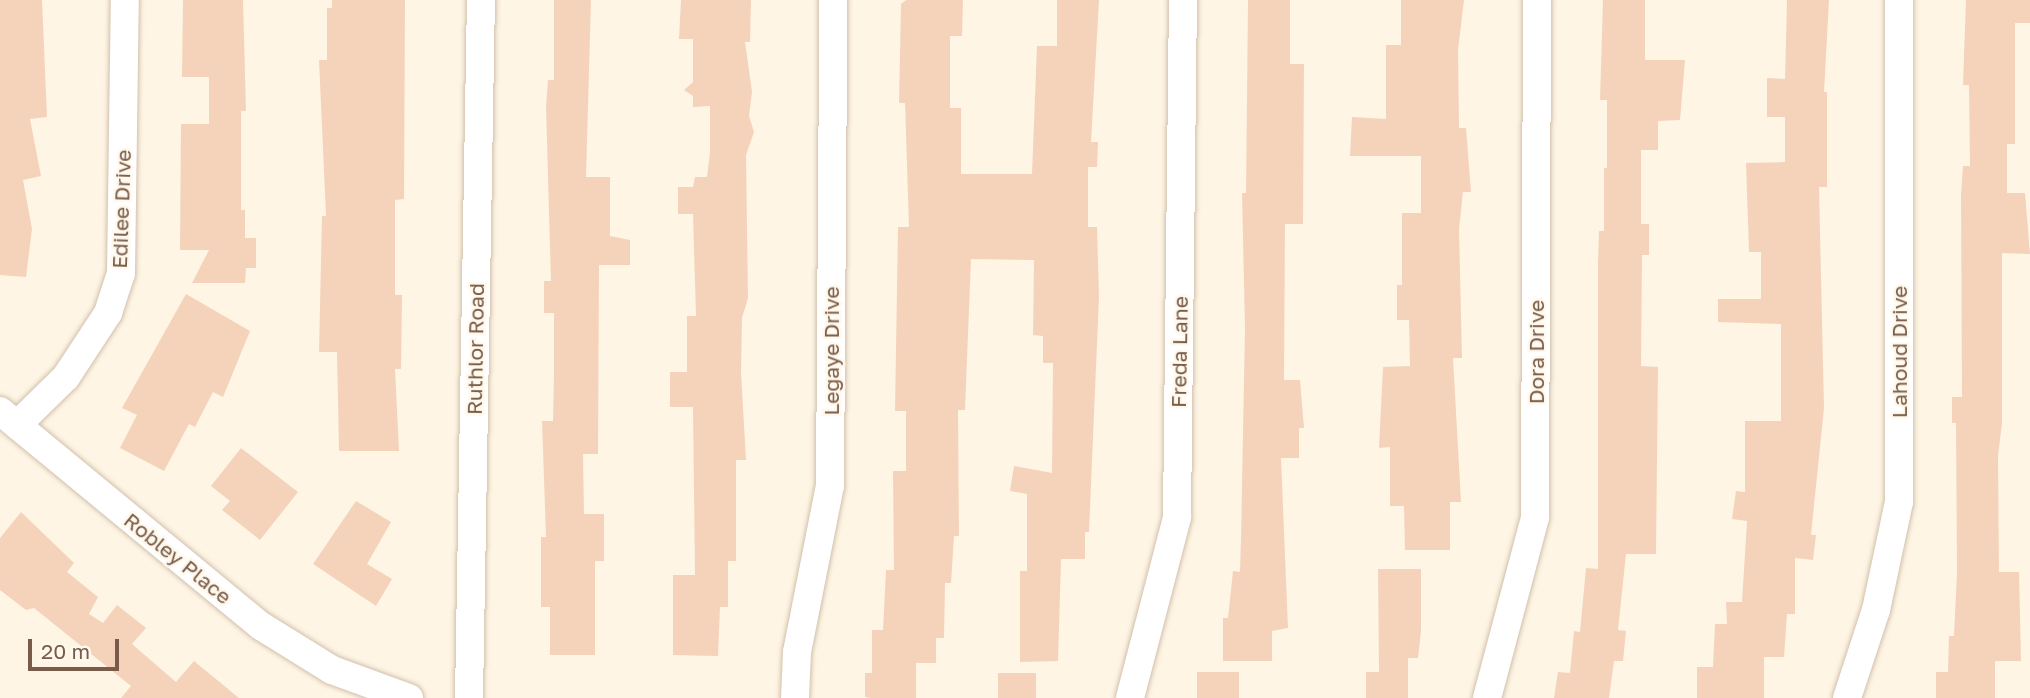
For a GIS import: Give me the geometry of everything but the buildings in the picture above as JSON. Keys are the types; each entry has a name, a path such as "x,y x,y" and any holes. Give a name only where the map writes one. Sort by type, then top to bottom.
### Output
{"street":[{"name":"Edilee Drive","path":"8,418 66,377 108,313 121,273 125,0"},
{"name":"Ruthlor Road","path":"469,698 481,0"},
{"name":"Legaye Drive","path":"795,698 797,652 830,486 833,0"},
{"name":"Freda Lane","path":"1130,698 1177,517 1183,0"},
{"name":"Dora Drive","path":"1487,698 1535,517 1537,0"},
{"name":"Lahoud Drive","path":"1847,698 1876,610 1899,502 1899,0"},
{"name":"Robley Place","path":"8,418 261,626 332,670 409,698"}]}
